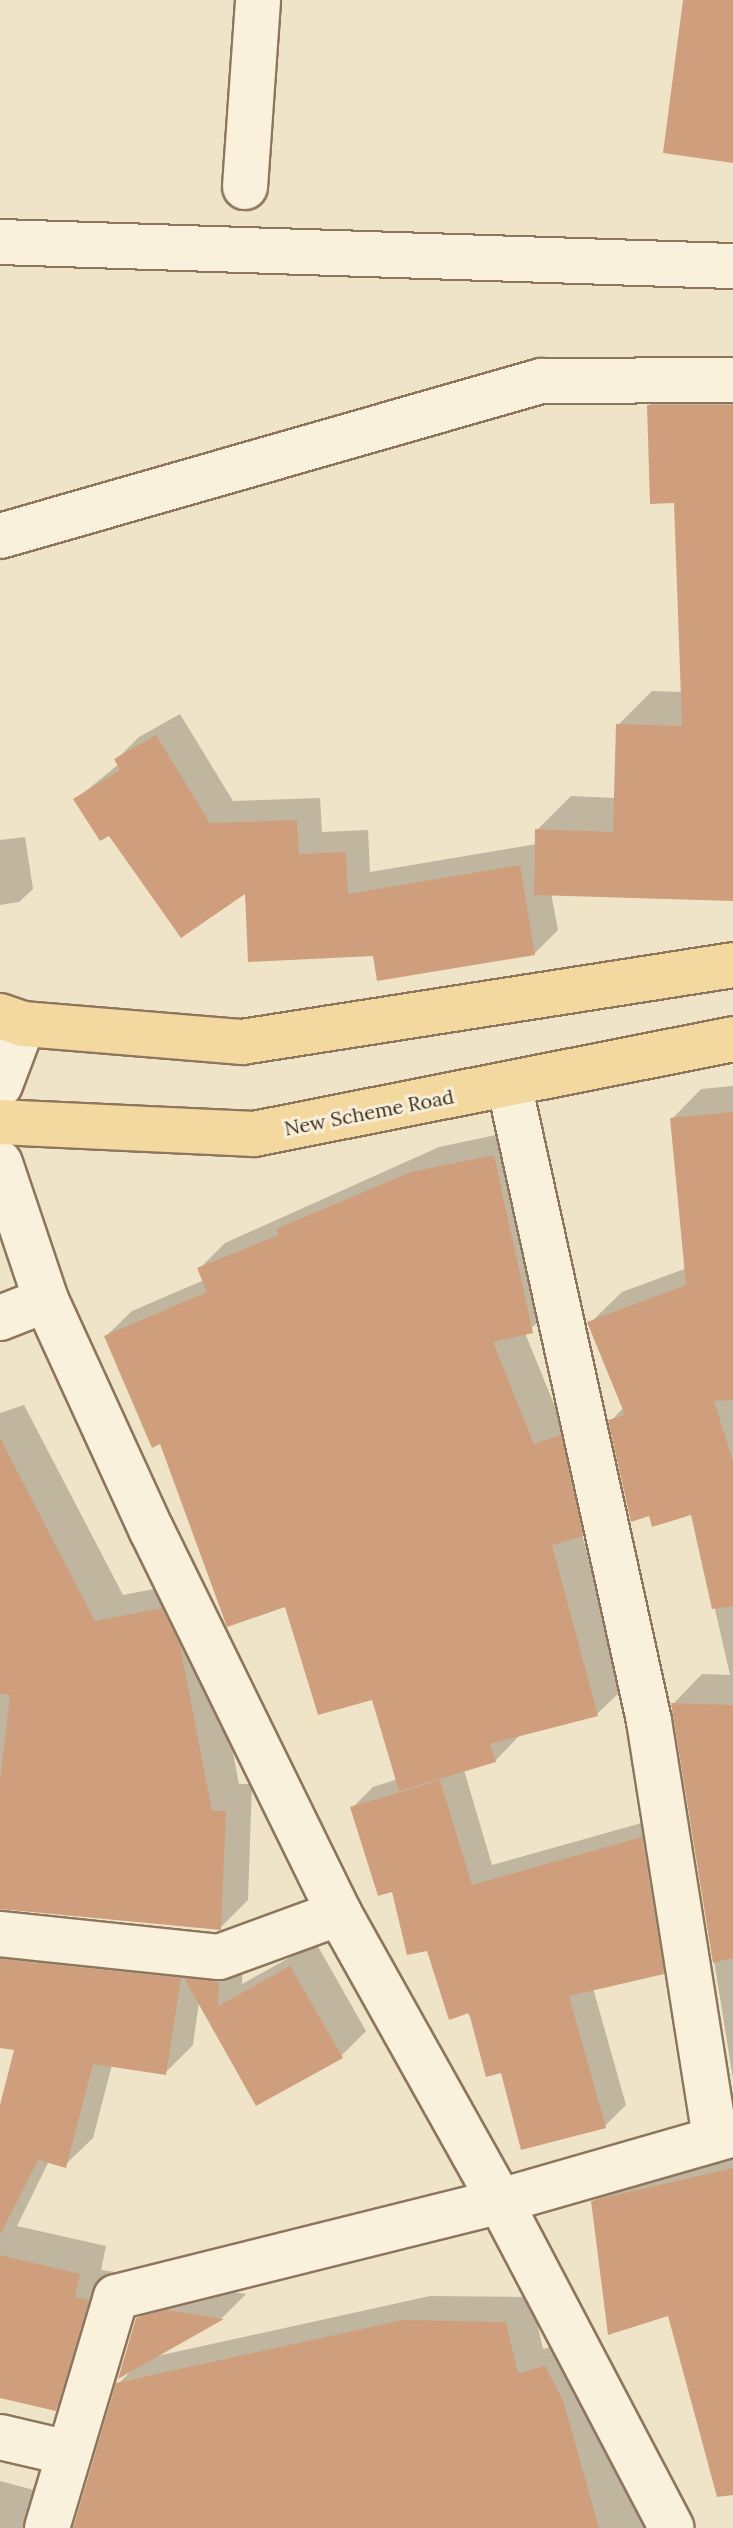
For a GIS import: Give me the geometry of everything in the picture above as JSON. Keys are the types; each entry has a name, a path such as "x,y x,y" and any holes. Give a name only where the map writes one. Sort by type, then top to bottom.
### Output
{"main road":[{"path":"12,1020 242,1042 733,965"},
{"name":"New Scheme Road","path":"0,1122 254,1134 733,1039"}],"street":[{"path":"245,187 258,0"},
{"path":"0,242 733,266"},
{"path":"0,536 541,381 733,380"},
{"path":"0,1085 12,1020"},
{"path":"47,2528 116,2297 500,2201 724,2136 649,1721 509,1084"},
{"path":"0,1163 46,1300 152,1531 339,1913 500,2201 672,2528"},
{"path":"0,1318 46,1300"},
{"path":"0,1934 219,1957 339,1913"},
{"path":"0,2437 69,2453"}],"building":[{"path":"683,0 733,0 733,163 663,153"},
{"path":"647,405 733,405 733,901 534,895 535,829 613,832 616,724 682,726 674,503 650,504"},
{"path":"156,735 210,823 297,820 299,854 346,852 348,894 520,865 535,955 377,981 373,956 248,962 245,894 181,938 109,836 100,841 73,799 120,770 114,759"},
{"path":"733,1112 733,1400 714,1401 733,1461 733,1606 712,1609 691,1515 652,1527 649,1516 631,1522 608,1420 625,1415 587,1322 686,1285 670,1118"},
{"path":"494,1155 533,1333 493,1342 534,1444 561,1435 583,1536 552,1545 598,1716 490,1744 496,1762 399,1791 372,1700 318,1715 285,1607 227,1627 160,1444 152,1448 104,1336 207,1292 197,1268 279,1235 276,1229 411,1172"},
{"path":"0,1438 95,1621 162,1608 180,1645 212,1811 226,1811 221,1930 0,1909 0,1782 10,1695 0,1694"},
{"path":"671,1703 733,1705 733,1958 713,1963"},
{"path":"440,1780 472,1885 642,1837 664,1974 569,1996 606,2128 521,2150 501,2073 486,2077 469,2013 449,2020 427,1951 407,1955 392,1892 378,1896 350,1807"},
{"path":"0,1959 181,1978 166,2075 93,2064 66,2168 38,2160 0,2235 0,2105 14,2050 0,2048"},
{"path":"290,1966 343,2058 256,2106 184,1978 219,1982 218,2006"},
{"path":"733,2168 733,2495 717,2497 668,2316 608,2335 591,2201"},
{"path":"0,2255 80,2274 75,2297 89,2300 56,2411 0,2398"},
{"path":"166,2310 224,2319 118,2379 136,2318"},
{"path":"403,2320 506,2322 518,2373 545,2366 563,2400 599,2528 73,2528 116,2383"}]}
